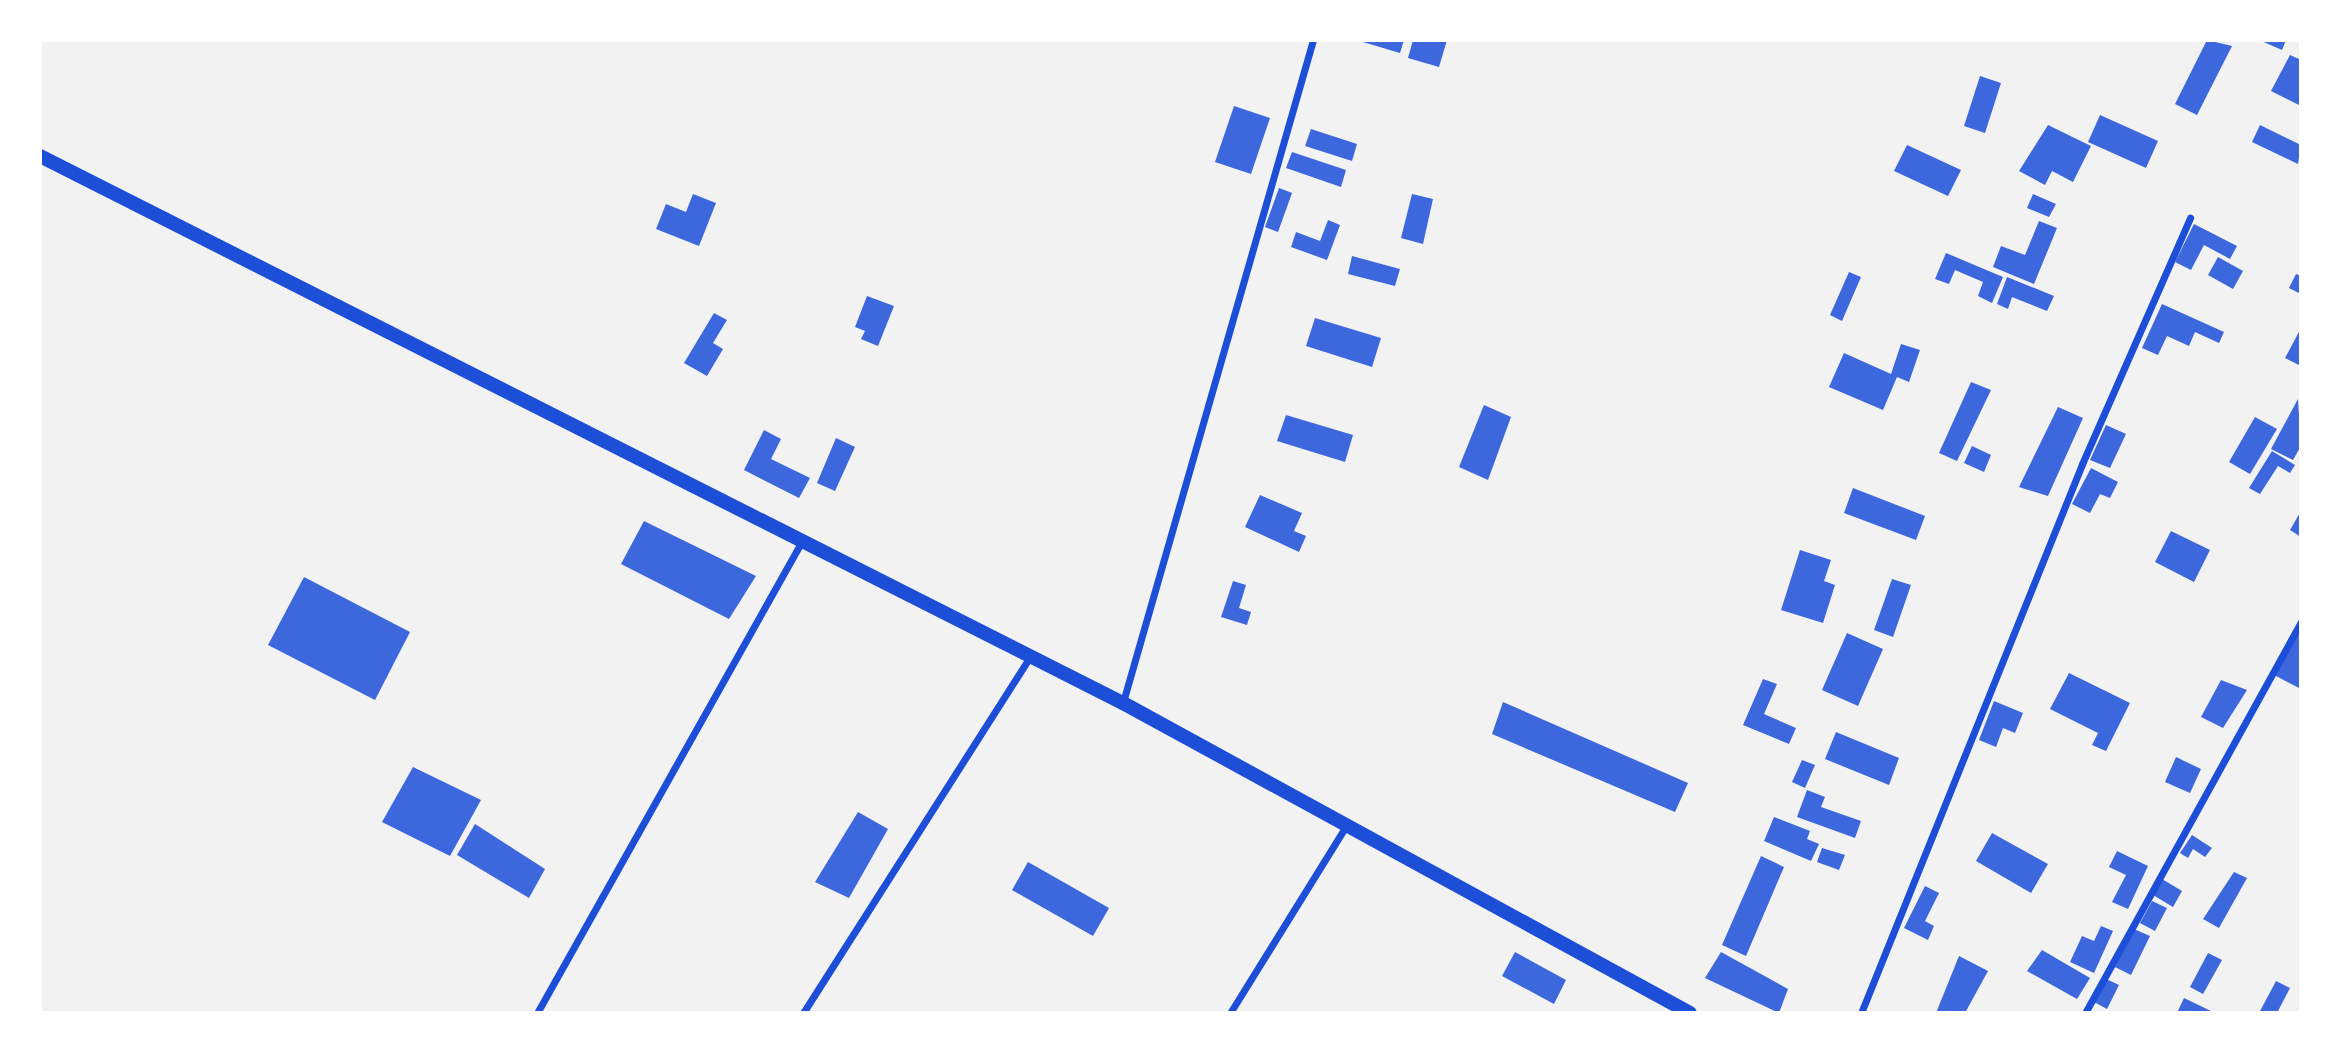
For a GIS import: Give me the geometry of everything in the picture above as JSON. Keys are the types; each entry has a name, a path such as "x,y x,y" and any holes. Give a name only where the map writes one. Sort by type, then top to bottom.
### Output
{"main road":[{"path":"40,156 1123,703 1690,1013"}],"street":[{"path":"1123,703 1313,40"},
{"path":"1861,1013 2082,464 2190,218"},
{"path":"537,1013 803,541"},
{"path":"2085,1013 2301,622"},
{"path":"803,1013 1030,656"},
{"path":"1230,1013 1348,824"}],"building":[{"path":"1356,40 1404,40 1400,53"},
{"path":"1413,40 1447,40 1439,67 1408,58"},
{"path":"2207,40 2232,46 2197,115 2175,104"},
{"path":"2259,40 2286,40 2282,50"},
{"path":"2290,55 2301,60 2301,106 2271,91"},
{"path":"1980,76 2001,83 1985,133 1964,126"},
{"path":"1234,106 1270,118 1251,174 1215,162"},
{"path":"2100,115 2158,141 2146,168 2088,142"},
{"path":"2048,125 2091,146 2073,182 2052,171 2045,185 2019,171"},
{"path":"2260,125 2301,145 2298,164 2252,142"},
{"path":"1311,129 1357,144 1352,161 1305,146"},
{"path":"1907,145 1961,170 1948,196 1894,171"},
{"path":"1292,152 1346,170 1341,187 1286,168"},
{"path":"1279,188 1292,193 1278,232 1265,227"},
{"path":"693,194 716,203 699,246 656,229 666,204 686,212"},
{"path":"1412,194 1433,199 1423,244 1401,238"},
{"path":"2033,194 2056,204 2049,217 2027,208"},
{"path":"1328,220 1340,225 1327,260 1291,247 1296,232 1320,241"},
{"path":"2039,221 2057,228 2034,284 1993,267 2001,246 2025,255"},
{"path":"2194,224 2237,246 2230,259 2204,245 2191,270 2175,262"},
{"path":"1946,253 2003,277 1992,303 1978,296 1983,282 1955,270 1949,284 1935,279"},
{"path":"1352,256 1400,269 1395,286 1348,274"},
{"path":"2218,257 2243,271 2233,289 2208,275"},
{"path":"1849,272 1861,277 1842,321 1830,315"},
{"path":"2296,274 2301,276 2301,294 2289,288"},
{"path":"2007,277 2054,296 2047,311 2012,297 2008,309 1997,304"},
{"path":"867,296 894,306 878,346 861,339 865,331 855,327"},
{"path":"2162,304 2224,332 2219,343 2195,332 2189,346 2167,336 2158,355 2142,348"},
{"path":"714,313 727,320 713,343 723,349 707,376 684,363"},
{"path":"1315,318 1381,338 1372,367 1306,346"},
{"path":"2301,328 2301,366 2285,358"},
{"path":"1901,344 1920,350 1909,382 1897,377 1883,410 1829,387 1844,353 1891,374"},
{"path":"1971,382 1991,390 1957,461 1939,453"},
{"path":"2298,399 2301,446 2293,460 2271,449"},
{"path":"1484,405 1511,417 1488,480 1459,467"},
{"path":"2058,407 2083,418 2048,496 2019,487"},
{"path":"1286,415 1353,435 1345,462 1277,441"},
{"path":"2255,417 2277,429 2250,474 2229,462"},
{"path":"2106,425 2126,434 2110,468 2090,460"},
{"path":"764,430 781,439 771,459 810,478 799,498 744,470"},
{"path":"836,438 855,447 835,491 817,483"},
{"path":"1972,446 1991,455 1984,472 1964,463"},
{"path":"2272,451 2295,465 2290,473 2278,466 2260,494 2249,488"},
{"path":"2091,468 2118,482 2110,498 2100,494 2090,513 2072,504"},
{"path":"1853,488 1925,516 1916,540 1844,513"},
{"path":"1260,495 1302,513 1294,531 1306,536 1299,552 1245,527"},
{"path":"2301,511 2301,537 2290,530"},
{"path":"644,521 756,576 729,619 621,564"},
{"path":"2171,531 2210,550 2194,582 2155,562"},
{"path":"1800,550 1831,560 1824,581 1835,585 1823,623 1781,610"},
{"path":"304,577 410,632 375,700 268,645"},
{"path":"1892,579 1911,585 1893,637 1874,630"},
{"path":"1233,581 1246,585 1239,608 1251,612 1247,625 1221,617"},
{"path":"1847,633 1883,649 1858,706 1822,690"},
{"path":"2298,633 2301,635 2301,689 2274,675"},
{"path":"2069,673 2130,703 2106,751 2092,745 2098,733 2050,709"},
{"path":"1763,679 1777,684 1764,714 1796,728 1789,744 1743,725"},
{"path":"2221,680 2247,690 2223,728 2201,717"},
{"path":"1994,701 2023,713 2015,733 2003,728 1996,747 1979,740"},
{"path":"1503,702 1688,783 1675,812 1492,734"},
{"path":"1836,732 1899,758 1889,785 1825,759"},
{"path":"2176,757 2201,769 2190,793 2165,782"},
{"path":"1802,760 1815,765 1805,788 1792,782"},
{"path":"413,767 481,800 450,856 382,822"},
{"path":"1807,790 1825,797 1821,807 1861,821 1855,838 1797,817"},
{"path":"858,812 888,829 849,898 815,882"},
{"path":"1774,817 1810,831 1807,839 1819,844 1811,861 1764,841"},
{"path":"475,824 545,869 529,898 457,855"},
{"path":"1992,833 2048,864 2031,893 1976,861"},
{"path":"2192,835 2212,848 2205,857 2193,849 2188,858 2180,853"},
{"path":"1822,848 1845,855 1839,870 1817,862"},
{"path":"2117,851 2148,866 2128,909 2112,902 2126,875 2109,867"},
{"path":"1761,856 1784,867 1746,956 1722,945"},
{"path":"1028,862 1109,908 1093,936 1012,890"},
{"path":"2234,872 2247,878 2219,928 2203,919"},
{"path":"2162,879 2182,891 2173,907 2153,895"},
{"path":"1925,886 1939,893 1925,921 1934,926 1928,940 1904,928"},
{"path":"2152,901 2167,908 2155,931 2140,923"},
{"path":"2101,926 2113,931 2094,973 2070,962 2082,936 2094,941"},
{"path":"2134,929 2150,936 2131,975 2115,967"},
{"path":"2042,950 2090,978 2077,999 2027,971"},
{"path":"1515,952 1566,980 1554,1004 1502,976"},
{"path":"1721,952 1788,989 1779,1013 1705,978"},
{"path":"2208,953 2222,960 2203,994 2190,987"},
{"path":"1959,956 1988,971 1965,1013 1936,1013"},
{"path":"2106,979 2119,985 2107,1009 2094,1002"},
{"path":"2276,981 2290,988 2277,1013 2259,1013"},
{"path":"2184,998 2215,1013 2177,1013"}]}
